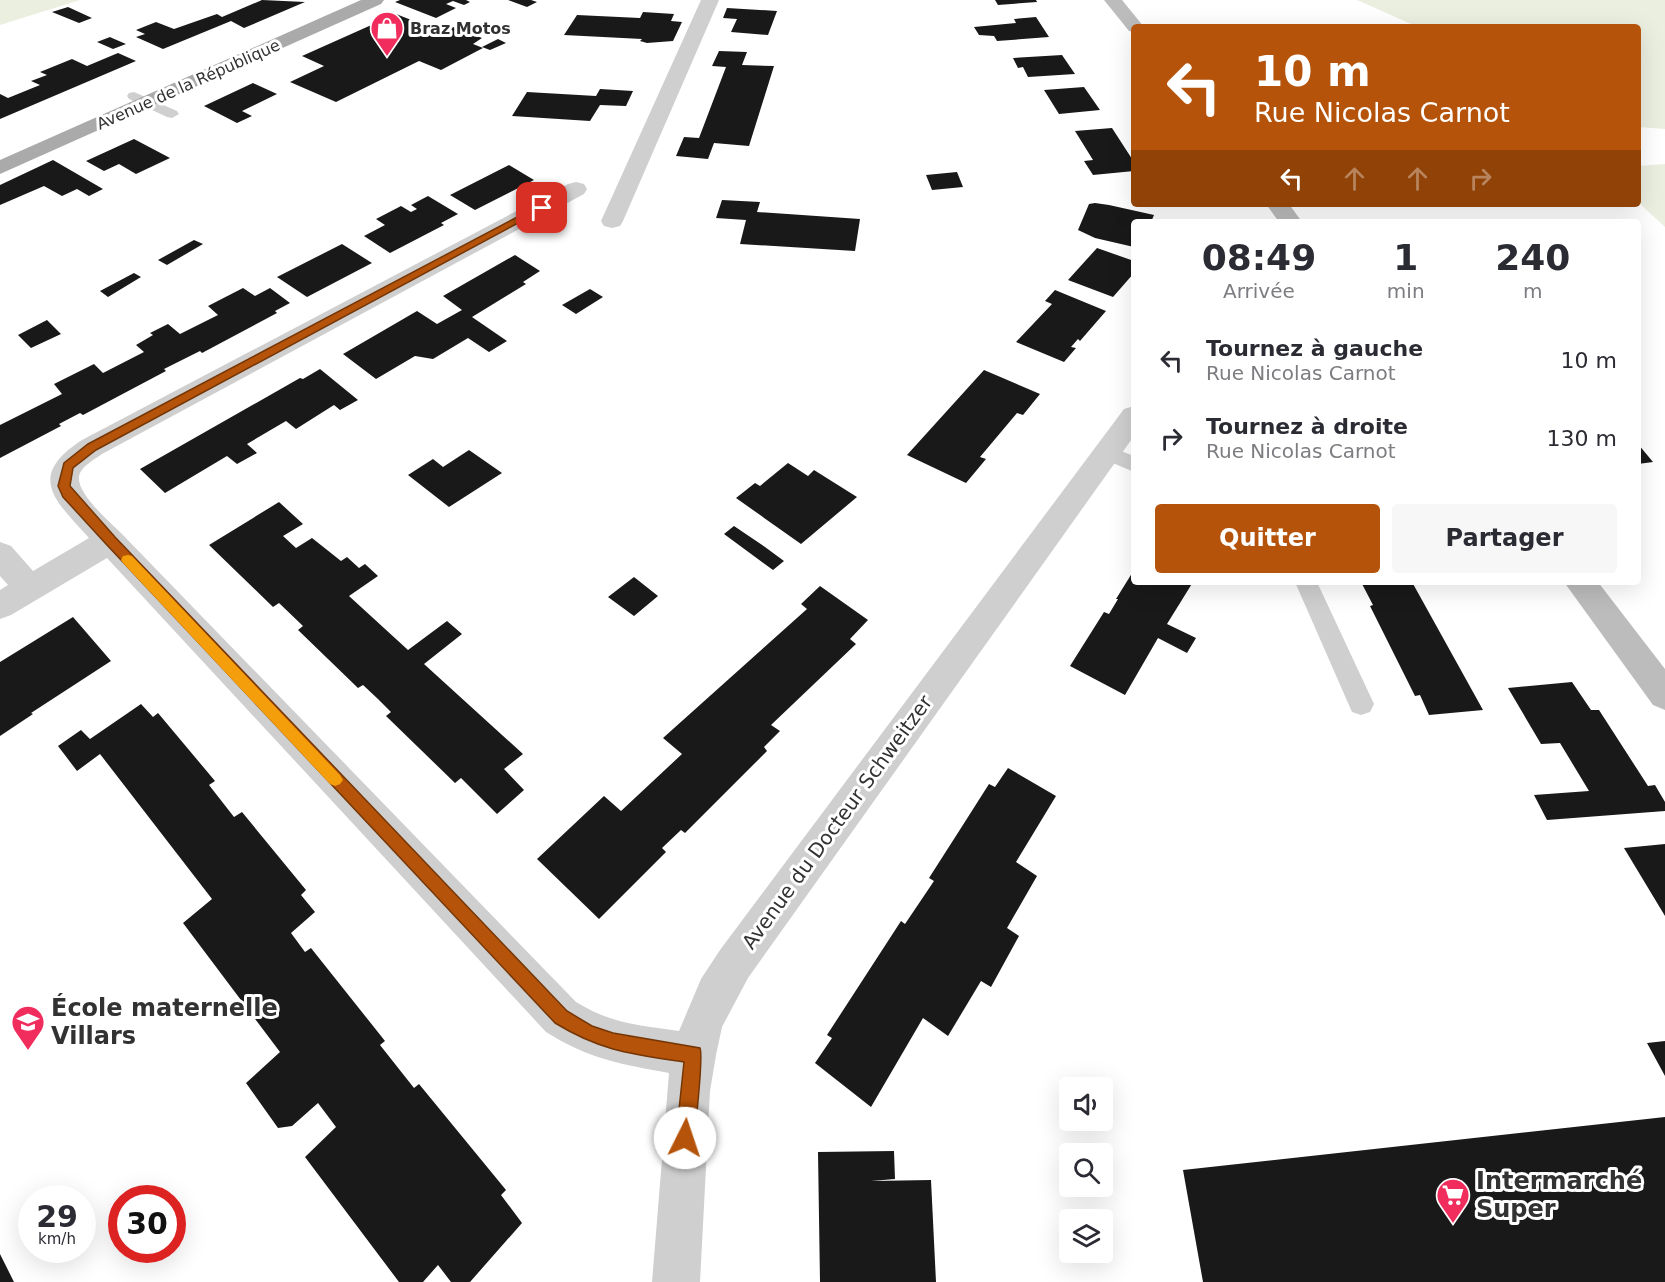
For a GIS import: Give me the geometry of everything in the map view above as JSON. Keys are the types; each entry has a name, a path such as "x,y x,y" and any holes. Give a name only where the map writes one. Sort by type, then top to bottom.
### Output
{"main road":[{"name":"Avenue de la République","path":"0,168 350,0"},
{"name":"Avenue de la République","path":"0,155 375,0"},
{"path":"1113,0 1133,24"},
{"path":"1279,207 1289,219"},
{"path":"1582,585 1665,695"}],"street":[{"path":"612,221 710,0"},
{"path":"576,189 78,457 68,466 64,486 67,494 110,541 561,1017 587,1033 613,1042 694,1055"},
{"name":"Avenue du Docteur Schweitzer","path":"676,1282 688,1091 702,1023 716,994 734,964 1121,458 1131,426"},
{"path":"0,606 110,541"},
{"path":"0,554 29,588"}],"lane":[{"path":"140,99 172,114"},
{"path":"1307,585 1361,704"}],"shaded area":[{"path":"0,0 80,0 0,25"},
{"path":"1357,0 1665,0 1665,129 1641,127 1641,24 1411,24"},
{"path":"1665,164 1665,227 1641,205 1641,166"}],"building":[{"path":"262,0 305,2 244,28 231,21 163,49 136,37 145,34 136,30 156,22 174,29 217,14 222,17"},
{"path":"400,0 466,0 470,2 464,5 453,1 446,4 456,8 436,18 395,2"},
{"path":"508,0 531,0 537,2 527,7"},
{"path":"995,0 1036,0 1037,2 998,5"},
{"path":"68,7 92,18 79,23 52,12"},
{"path":"727,8 777,11 768,35 731,32 737,19 723,18"},
{"path":"643,12 674,14 671,21 682,22 673,41 647,43 640,41 642,39 564,35 577,15 640,18"},
{"name":"Braz Motos","path":"396,14 442,32 453,27 482,38 473,44 483,48 441,70 419,61 336,102 290,82 324,66 302,56"},
{"path":"1036,17 1049,37 997,41 994,36 979,35 974,27 1016,23 1014,19"},
{"path":"110,37 126,44 113,49 97,42"},
{"path":"498,39 506,43 490,50 482,47"},
{"path":"719,51 747,52 742,65 774,66 749,146 714,143 708,159 676,156 684,137 699,138 726,67 712,66"},
{"path":"118,53 136,61 0,119 0,94 8,98 40,85 31,81 47,75 40,72 72,59 87,66"},
{"path":"1062,55 1075,74 1028,77 1023,67 1018,68 1013,58"},
{"path":"253,83 277,94 242,111 252,116 237,123 204,106"},
{"path":"1084,87 1100,110 1059,114 1044,90"},
{"path":"600,89 633,91 626,106 600,105 590,121 512,116 527,92 596,96"},
{"path":"1112,128 1131,157 1131,171 1093,175 1084,161 1093,160 1075,131"},
{"path":"134,139 170,158 136,174 119,164 104,171 86,161"},
{"path":"53,160 103,189 89,196 77,189 62,196 44,186 0,205 0,185"},
{"path":"509,165 534,180 475,210 450,195"},
{"path":"957,172 963,187 932,190 926,175"},
{"path":"428,196 458,214 441,223 444,225 390,253 364,236 385,225 376,219 401,206 411,212 417,209 411,205"},
{"path":"722,200 760,202 757,212 860,219 855,251 740,244 746,220 716,218"},
{"path":"1089,204 1109,205 1154,215 1152,219 1131,219 1131,246 1095,238 1078,230"},
{"path":"194,240 203,244 167,265 158,260"},
{"path":"342,244 372,263 307,297 277,277"},
{"path":"1097,248 1131,260 1131,276 1113,297 1068,280"},
{"path":"515,255 540,271 523,282 526,284 472,317 507,341 489,352 468,338 433,359 415,356 376,379 343,354 417,311 437,324 462,310 443,296"},
{"path":"134,273 141,277 108,297 100,291"},
{"path":"243,288 255,296 270,288 290,303 275,311 277,313 202,353 200,351 164,369 166,371 83,415 80,413 59,424 61,426 0,458 0,425 62,394 54,384 94,364 103,373 144,352 136,345 153,335 150,333 168,324 180,334 218,315 208,306"},
{"path":"590,289 603,297 576,314 562,305"},
{"path":"1055,290 1106,311 1080,341 1078,339 1071,347 1076,348 1064,362 1016,342 1052,304 1045,301"},
{"path":"47,320 61,334 31,348 18,335"},
{"path":"320,369 358,400 340,410 334,405 296,429 286,421 247,444 257,453 237,464 227,456 165,493 140,469 300,378 303,379"},
{"path":"984,370 1040,394 1023,415 1017,413 980,457 986,459 966,483 907,455"},
{"path":"1641,448 1653,462 1641,464"},
{"path":"469,450 502,473 449,507 408,475 433,459 443,467"},
{"path":"788,463 808,476 814,470 857,497 801,544 736,498 755,483 760,486"},
{"path":"279,502 303,524 283,536 296,548 312,538 341,561 347,557 359,568 365,564 378,576 349,596 408,650 447,621 462,634 424,664 523,754 504,769 524,790 497,814 461,778 455,783 386,716 391,712 378,699 363,685 358,688 298,630 303,626 279,603 273,607 209,545"},
{"path":"734,526 784,561 773,570 724,534"},
{"path":"1131,575 1131,585 1191,585 1167,624 1196,638 1187,653 1158,638 1125,695 1070,666 1104,612 1109,614 1118,599 1116,599"},
{"path":"634,577 658,596 634,616 608,597"},
{"path":"1363,585 1414,585 1483,710 1429,715 1420,695 1415,696 1370,606 1373,605"},
{"path":"820,586 868,620 850,639 856,644 771,725 780,731 764,747 767,751 685,833 681,830 662,848 666,852 599,919 537,859 604,796 621,811 682,754 663,738 807,609 801,604"},
{"path":"73,617 111,661 0,736 0,662"},
{"path":"1572,682 1591,710 1599,710 1648,786 1655,785 1665,802 1665,811 1547,820 1534,795 1589,791 1560,743 1541,744 1508,688"},
{"path":"141,704 153,717 158,713 215,781 209,785 234,817 242,812 306,890 301,895 315,912 291,933 305,952 311,948 385,1041 380,1045 414,1088 419,1084 506,1190 501,1195 522,1223 470,1282 451,1282 438,1265 423,1282 399,1282 305,1157 336,1127 318,1103 292,1126 278,1128 246,1083 280,1052 183,923 212,899 100,754 77,771 58,746 81,730 90,739"},
{"path":"1008,768 1056,796 1016,862 1037,876 1007,928 1019,936 991,987 981,981 948,1036 923,1018 871,1107 815,1063 832,1038 827,1035 901,921 905,924 934,881 929,878 989,784 995,787"},
{"path":"1665,844 1665,916 1624,848"},
{"path":"1665,1041 1665,1076 1647,1043"},
{"name":"Intermarché Super","path":"1665,1117 1665,1282 1203,1282 1183,1170"},
{"path":"894,1151 895,1179 871,1181 931,1180 936,1282 820,1282 818,1152"},
{"path":"0,1254 14,1282 0,1282"}],"slow traffic":[{"path":"128,560 335,780"}],"place":[{"name":"Braz Motos","path":"387,57"},
{"name":"École maternelle Villars","path":"28,1051"},
{"name":"Intermarché Super","path":"1453,1224"}],"route":[{"path":"542,208 92,447 68,466 64,476 64,486 67,494 110,541 561,1017 587,1033 613,1042 694,1055 688,1091 685,1138"}]}
